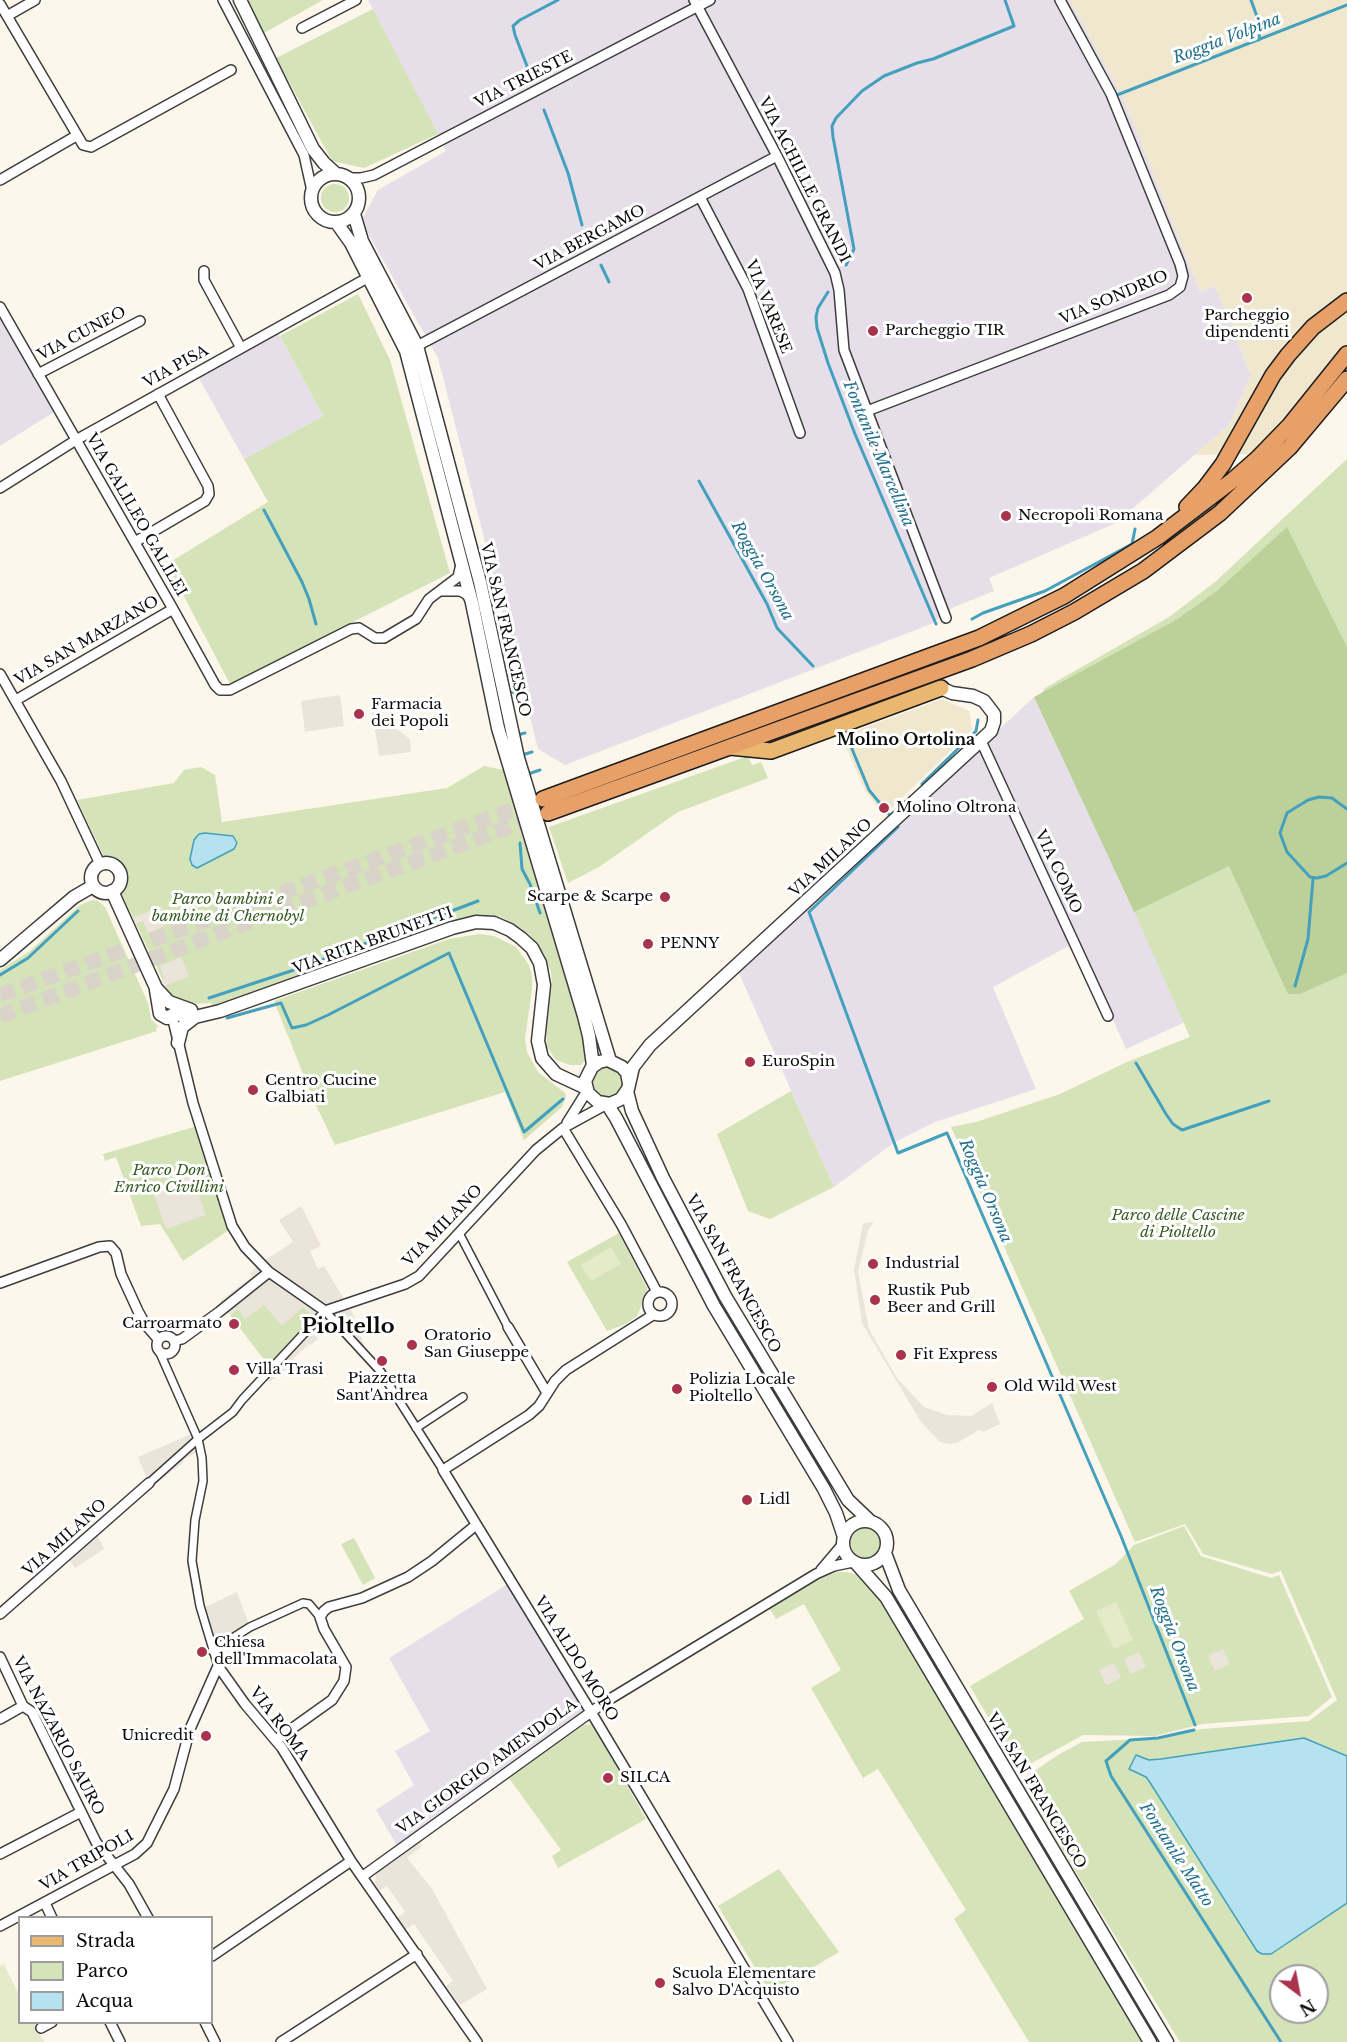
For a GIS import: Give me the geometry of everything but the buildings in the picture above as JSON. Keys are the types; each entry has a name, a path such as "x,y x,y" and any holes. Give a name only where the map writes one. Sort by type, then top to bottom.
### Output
{"highway":[{"path":"770,716 1000,620 1100,567 1161,527 1192,502 1217,472 1273,375 1292,350 1318,323 1347,301"},
{"path":"1347,354 1300,413 1257,459 1184,519 1119,563 1050,603 980,638 669,753 545,806 730,747 987,653 1046,627 1102,597 1170,553 1238,497 1290,447 1347,380"}],"main road":[{"path":"730,747 771,751 941,688"}],"street":[{"path":"7,16 35,0"},
{"path":"224,0 304,155 314,186"},
{"path":"241,0 312,149 327,167 336,174 349,178 355,184 359,195 358,206 354,214 346,220 336,222 325,220 316,213 311,202 314,186 312,149"},
{"path":"302,28 356,0"},
{"name":"VIA TRIESTE","path":"349,178 377,173 695,3 710,0"},
{"name":"VIA SONDRIO","path":"867,411 1168,296 1180,287 1182,268 1110,94 1060,0"},
{"name":"VIA ACHILLE GRANDI","path":"695,3 777,156 836,273 844,350 946,618"},
{"path":"0,4 83,145 91,147 231,70"},
{"path":"0,180 76,136"},
{"name":"VIA BERGAMO","path":"417,346 777,156"},
{"path":"314,186 325,176 336,174"},
{"name":"VIA VARESE","path":"700,197 748,289 800,433"},
{"name":"VIA SAN FRANCESCO","path":"354,214 362,241 417,346 480,582 518,758 613,1062"},
{"name":"VIA SAN FRANCESCO","path":"336,222 349,239 406,351 472,603 498,728 584,1016 589,1036 590,1068"},
{"path":"204,271 204,280 241,348"},
{"name":"VIA PISA","path":"0,488 158,394 369,277"},
{"name":"VIA GALILEO GALILEI","path":"0,307 215,685 220,690 230,690 355,628 375,638 384,638 416,619 429,599 440,591"},
{"name":"VIA CUNEO","path":"38,374 140,321"},
{"path":"135,542 205,501 209,494 208,486 158,394"},
{"path":"440,591 458,577 461,563"},
{"path":"440,591 464,592 472,603"},
{"name":"VIA SAN MARZANO","path":"16,700 173,609"},
{"path":"0,674 60,781 100,864"},
{"name":"VIA MILANO","path":"628,1087 633,1067 650,1045 992,731 994,718 992,710 980,699 951,693 941,688"},
{"name":"VIA COMO","path":"981,741 1108,1016"},
{"path":"110,863 120,874 119,884 112,891 104,893 93,886 91,873 100,864 110,863"},
{"path":"0,960 74,897 93,886"},
{"path":"112,891 137,950 168,1010 193,1103 232,1226 245,1247 269,1272 325,1311"},
{"name":"VIA RITA BRUNETTI","path":"168,1010 201,1016 256,999 452,927 476,922 490,923 504,927 521,938 534,950 540,963 544,985 538,1041 546,1064"},
{"path":"178,1044 182,1027 201,1016"},
{"name":"VIA MILANO","path":"613,1062 650,1045"},
{"path":"602,1061 613,1062 626,1072 628,1087 621,1099 607,1104 595,1101 586,1090 556,1074 546,1064 565,1074 575,1074 602,1061"},
{"path":"586,1090 585,1078 590,1068"},
{"name":"VIA SAN FRANCESCO","path":"628,1087 632,1111 663,1178 725,1296 848,1500 870,1521"},
{"name":"VIA MILANO","path":"564,1128 586,1090"},
{"name":"VIA SAN FRANCESCO","path":"607,1104 615,1115 714,1305 824,1489 836,1513 843,1540"},
{"name":"VIA MILANO","path":"0,1614 198,1439 233,1412 325,1311 414,1280 428,1269 536,1150 564,1128 607,1104"},
{"path":"564,1128 621,1224 657,1292"},
{"path":"459,1233 508,1327 547,1393"},
{"path":"0,1283 99,1247 110,1246 116,1253 121,1274 138,1311 145,1324 158,1339 157,1348 160,1353 165,1354 175,1347 174,1341 167,1336 158,1339"},
{"path":"174,1341 182,1339 269,1272"},
{"path":"443,1470 529,1415 539,1406 555,1381 569,1368 653,1315 665,1316 672,1306 668,1295 657,1292 651,1296 648,1309 653,1315"},
{"name":"VIA ALDO MORO","path":"325,1311 381,1372 591,1712 786,2039"},
{"name":"VIA ROMA","path":"160,1353 198,1439 203,1481 195,1520 192,1561 200,1606 218,1666 245,1704 282,1748 351,1861 477,2042"},
{"path":"416,1428 463,1397"},
{"path":"861,1521 870,1521 880,1526 886,1534 888,1543 885,1553 872,1564 855,1562 846,1554 843,1540 852,1525 861,1521"},
{"path":"320,1617 329,1607 362,1598 413,1574 476,1525"},
{"name":"VIA GIORGIO AMENDOLA","path":"816,1574 843,1540"},
{"name":"VIA SAN FRANCESCO","path":"885,1553 899,1590 1167,2042"},
{"name":"VIA SAN FRANCESCO","path":"855,1562 879,1586 886,1597 1150,2042"},
{"name":"VIA GIORGIO AMENDOLA","path":"363,1876 591,1712 663,1666 816,1574 834,1566 855,1562"},
{"path":"212,1651 250,1627 303,1603 311,1606 320,1617 324,1629 344,1663 346,1672 344,1681 332,1700 276,1740"},
{"name":"VIA NAZARIO SAURO","path":"0,1658 23,1706 32,1712 100,1848 132,1887 147,1916"},
{"name":"VIA TRIPOLI","path":"1,1923 45,1903 138,1852 151,1837 174,1789 190,1729 218,1666"},
{"path":"0,1719 23,1706"},
{"path":"0,1854 81,1812"},
{"path":"213,1955 351,1861"},
{"path":"45,1903 52,1916"},
{"path":"281,2042 294,2039 417,1954"},
{"path":"41,2028 48,2024"},
{"path":"111,2024 120,2042"},
{"path":"206,2024 215,2042"},
{"path":"774,2042 786,2039"}],"shaded area":[{"path":"368,0 1070,0 1125,102 1200,292 1215,286 1251,375 1229,425 1116,523 989,578 994,591 952,608 931,624 565,765 538,749 438,358 361,221 378,190 446,151"},
{"path":"1070,0 1347,0 1347,377 1264,454 1193,455 1229,425 1251,375 1215,286 1200,292 1125,102"},
{"path":"0,307 59,409 0,446"},
{"path":"276,329 323,416 244,459 196,373"},
{"path":"340,695 344,726 305,732 301,701"},
{"path":"1034,697 1134,912 1229,865 1212,1010 1126,1049 1078,941 993,987 1036,1089 935,1122 895,1142 834,1187 738,971"},
{"path":"942,699 969,711 972,730 884,815 866,792 841,736"},
{"path":"372,711 410,739 411,752 379,756"},
{"path":"161,906 169,924 148,933 143,921 136,924 133,918"},
{"path":"181,957 189,976 164,986 160,966"},
{"path":"192,1175 206,1215 166,1229 152,1189"},
{"path":"301,1206 321,1246 310,1251 318,1269 324,1266 353,1314 365,1348 357,1352 331,1320 315,1335 318,1339 293,1359 296,1363 269,1382 264,1377 317,1319 303,1307 282,1326 264,1305 245,1319 238,1309 230,1315 220,1301 252,1277 250,1273 267,1259 293,1242 279,1220"},
{"path":"874,1221 868,1231 858,1272 869,1329 897,1378 924,1407 947,1415 972,1416 992,1403 1000,1424 983,1432 979,1430 957,1443 949,1444 940,1442 921,1422 862,1323 854,1270 863,1224"},
{"path":"196,1432 202,1450 184,1459 181,1465 151,1488 138,1457"},
{"path":"95,1531 104,1549 75,1568 67,1556"},
{"path":"511,1582 591,1712 399,1849 376,1810 414,1785 395,1751 430,1731 389,1658"},
{"path":"237,1592 250,1627 212,1651 201,1609"},
{"path":"1223,1649 1230,1664 1215,1671 1208,1656"},
{"path":"1139,1652 1146,1667 1131,1674 1124,1659"},
{"path":"1114,1663 1121,1678 1106,1685 1099,1670"},
{"path":"420,1842 422,1846 407,1858 431,1887 487,1989 460,2005 446,1986 453,1981 414,1924 402,1932 394,1920 405,1912 387,1886 379,1891 375,1883 376,1873"}],"green space":[{"path":"248,0 323,0 264,33"},
{"path":"373,9 438,134 364,168 332,161 276,58"},
{"path":"335,184 345,188 349,198 345,208 335,212 325,208 321,198 325,188"},
{"path":"358,294 390,360 450,573 230,684 167,564 268,502 244,459 323,416 280,336"},
{"name":"Parco delle Cascine di Pioltello","path":"1347,459 1347,2042 1180,2042 1020,1781 1082,1742 1158,1738 1202,1729 1309,1721 1337,1700 1281,1571 1272,1574 1203,1554 1185,1524 1135,1542 951,1127 976,1122 1060,1094 1127,1062 1190,1037 1039,698 1045,688 1169,617 1215,582"},
{"path":"1287,527 1347,647 1347,973 1300,994 1288,994 1229,866 1134,912 1034,697 1176,620 1217,591"},
{"path":"748,756 752,765 761,762 768,778 678,812 599,867 568,883 549,827"},
{"name":"Parco bambini e bambine di Chernobyl","path":"484,766 508,771 583,1021 588,1057 581,1065 570,1065 556,1060 547,1047 546,1035 552,983 551,972 544,954 530,935 521,928 501,917 490,915 464,917 444,923 220,1004 212,1006 211,1003 192,1004 173,1000 167,993 77,800 174,783 184,770 201,767 215,775 222,822 447,788"},
{"path":"92,900 98,901 105,907 148,1003 151,1019 159,1027 156,1028 157,1031 0,1081 0,970 30,951 80,905"},
{"path":"479,934 494,936 516,947 529,965 532,989 525,1039 527,1052 538,1072 565,1093 566,1097 562,1107 524,1140 505,1092 335,1145 314,1101 274,1001 449,939"},
{"path":"607,1068 618,1072 622,1083 618,1094 607,1098 596,1094 592,1083 596,1072"},
{"path":"791,1091 834,1187 770,1219 748,1211 717,1134"},
{"name":"Parco Don Enrico Civillini","path":"197,1126 229,1230 183,1261 160,1224 141,1226 116,1157 105,1161 103,1154"},
{"path":"619,1233 647,1292 637,1316 626,1324 607,1331 567,1262"},
{"path":"611,1247 621,1264 591,1281 581,1265"},
{"path":"264,1305 303,1307 318,1320 271,1369 230,1315 238,1309"},
{"path":"1184,1526 1201,1556 1271,1578 1279,1575 1332,1697 1309,1716 1202,1724 1155,1736 1083,1735 1019,1770 970,1686 1084,1619 1069,1591 1116,1564 1134,1545"},
{"path":"866,1528 877,1532 881,1543 877,1554 866,1558 855,1554 851,1543 855,1532"},
{"path":"354,1538 375,1578 363,1585 341,1544"},
{"path":"838,1572 860,1576 878,1596 1142,2042 1029,2042 954,1919 966,1910 878,1769 863,1778 811,1688 841,1670 804,1604 776,1619 768,1606 810,1582"},
{"path":"1116,1602 1133,1640 1114,1649 1096,1611"},
{"path":"592,1724 646,1819 558,1868 552,1856 561,1850 509,1778 584,1725"},
{"path":"779,1869 839,1952 770,1993 718,1906"},
{"path":"4,1964 18,1993 18,2024 35,2024 44,2042 0,2042 0,1966"}],"water":[{"path":"199,834 233,836 237,843 234,849 197,868 192,865 190,859 194,840"},
{"path":"1304,1738 1347,1756 1347,1903 1271,1954 1262,1954 1257,1951 1149,1781 1146,1777 1129,1769 1136,1755 1149,1760 1161,1759"}],"waterway":[{"name":"Roggia Orsona","path":"532,79 513,26 558,0"},
{"name":"Fontanile Marcellina","path":"846,265 854,249 833,137 832,126 836,118 862,91 884,76 1014,26 1005,0"},
{"path":"1251,0 1260,25 1259,40"},
{"name":"Roggia Volpina","path":"1117,95 1347,5"},
{"name":"Roggia Orsona","path":"544,110 568,173 582,225"},
{"name":"Roggia Orsona","path":"601,265 609,282"},
{"name":"Fontanile Marcellina","path":"828,292 818,308 816,317 817,328 828,363 855,434 936,624"},
{"name":"Roggia Orsona","path":"699,481 767,604 777,628 813,666"},
{"path":"264,510 302,582 316,624"},
{"path":"972,619 1045,591 1132,544 1135,529"},
{"path":"504,676 511,675"},
{"path":"508,693 515,692"},
{"name":"Fontanile Marcellina","path":"922,784 976,731 978,720"},
{"name":"Roggia Orsona","path":"845,732 869,790 892,818"},
{"path":"517,735 525,733"},
{"path":"522,755 532,752"},
{"path":"528,774 540,770"},
{"path":"1347,809 1332,798 1319,797 1308,800 1287,813 1280,833 1287,852 1310,877 1326,876 1347,863"},
{"name":"Roggia Orsona","path":"895,824 898,827 809,912 898,1153 947,1133 1121,1536 1195,1725"},
{"path":"520,843 522,869 540,913"},
{"path":"1295,986 1308,939 1313,879"},
{"path":"209,998 306,966 478,901"},
{"path":"0,975 28,958 78,911"},
{"path":"227,1018 281,1003 292,1028 306,1025 449,953 524,1132 563,1099"},
{"name":"Fontanile Marcellina","path":"1136,1063 1166,1114 1173,1124 1182,1130 1269,1101"},
{"name":"Fontanile Matto","path":"1194,1730 1158,1738 1130,1740 1106,1761 1111,1776 1281,2042"}],"tunnel":[{"path":"0,995 534,802"},
{"path":"0,1016 537,817"}],"place":[{"name":"Parcheggio dipendenti","path":"1247,298"},
{"name":"Parcheggio TIR","path":"873,331"},
{"name":"Necropoli Romana","path":"1006,516"},
{"name":"Farmacia dei Popoli","path":"359,714"},
{"name":"Molino Oltrona","path":"884,808"},
{"name":"Scarpe & Scarpe","path":"665,897"},
{"name":"PENNY","path":"648,944"},
{"name":"EuroSpin","path":"750,1062"},
{"name":"Centro Cucine Galbiati","path":"253,1090"},
{"name":"Industrial","path":"873,1264"},
{"name":"Rustik Pub Beer and Grill","path":"875,1300"},
{"name":"Carroarmato","path":"234,1324"},
{"name":"Oratorio San Giuseppe","path":"412,1345"},
{"name":"Fit Express","path":"901,1355"},
{"name":"Piazzetta Sant'Andrea","path":"382,1361"},
{"name":"Villa Trasi","path":"234,1370"},
{"name":"Old Wild West","path":"992,1387"},
{"name":"Polizia Locale Pioltello","path":"677,1389"},
{"name":"Lidl","path":"747,1500"},
{"name":"Chiesa dell'Immacolata","path":"202,1652"},
{"name":"Unicredit","path":"206,1736"},
{"name":"SILCA","path":"608,1778"},
{"name":"Scuola Elementare Salvo D'Acquisto","path":"660,1983"}],"district":[{"name":"Molino Ortolina","path":"906,740"},
{"name":"Pioltello","path":"348,1327"}]}
